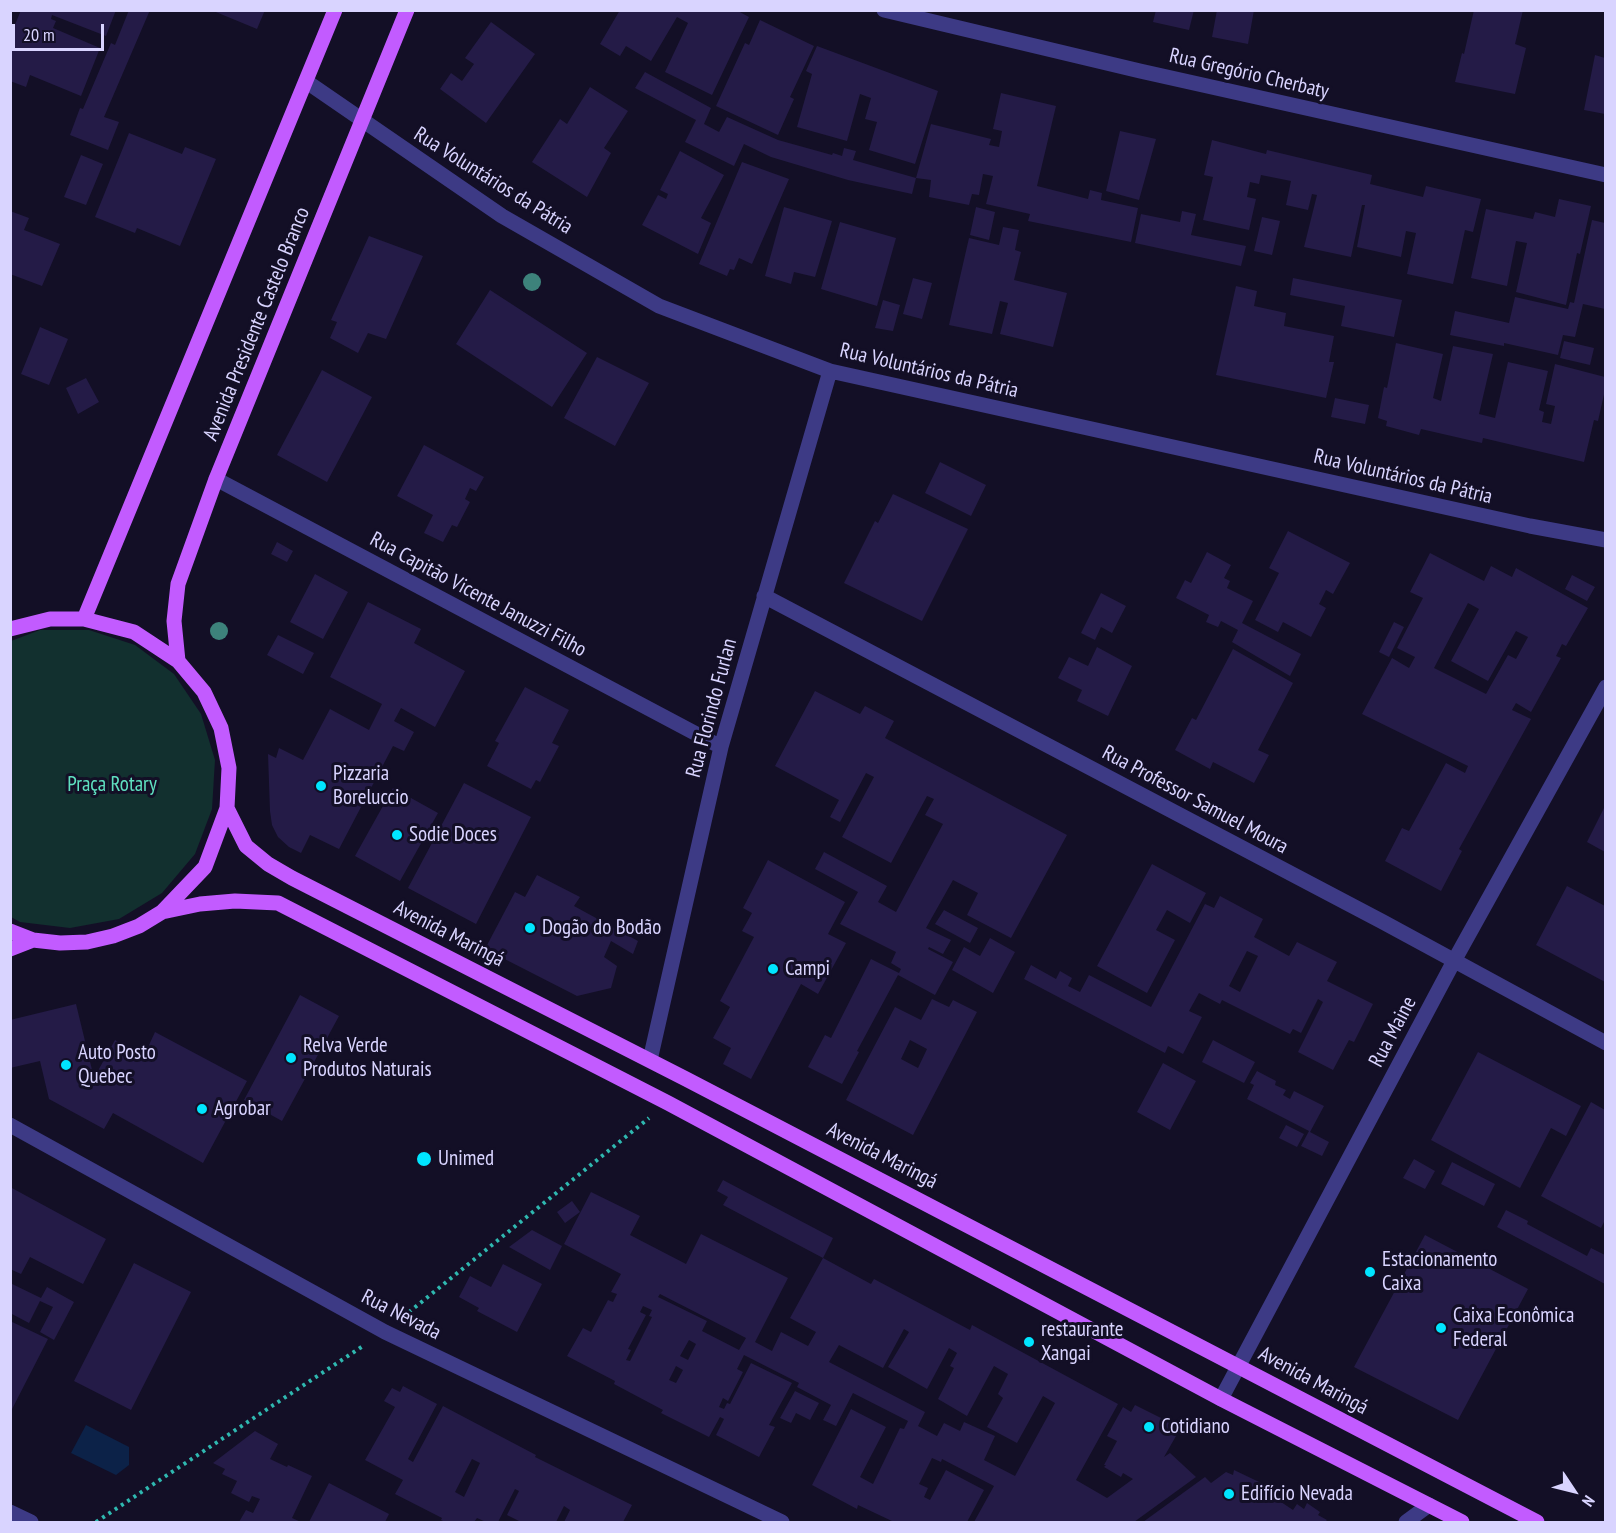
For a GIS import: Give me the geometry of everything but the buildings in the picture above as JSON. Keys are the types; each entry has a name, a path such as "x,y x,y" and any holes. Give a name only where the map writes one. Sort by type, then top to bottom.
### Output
{"main road":[{"path":"84,618 335,10"},
{"name":"Avenida Presidente Castelo Branco","path":"178,661 174,621 178,584 216,479 408,10"},
{"path":"10,629 50,619 84,618 134,632 178,661 204,692 221,728 229,768 227,808 205,867 162,912 139,926 113,936 87,942 60,943 33,939 10,931"},
{"name":"Avenida Maringá","path":"227,808 246,846 268,864 650,1060 1537,1522"},
{"path":"162,912 200,904 235,901 278,903 668,1103 1221,1400 1462,1522"},
{"path":"10,949 33,939"}],"street":[{"name":"Rua Gregório Cherbaty","path":"884,10 1140,71 1605,175"},
{"name":"Rua Voluntários da Pátria","path":"306,82 502,216 659,306 830,371 1530,526 1605,540"},
{"name":"Rua Florindo Furlan","path":"650,1060 720,747 830,371"},
{"name":"Rua Capitão Vicente Januzzi Filho","path":"216,479 720,747"},
{"name":"Rua Professor Samuel Moura","path":"764,596 1605,1043"},
{"name":"Rua Maine","path":"1221,1400 1454,961 1605,687"},
{"name":"Rua Nevada","path":"10,1125 385,1332 782,1522"},
{"path":"1406,1522 1429,1505"},
{"path":"10,1512 31,1522"}],"green space":[{"name":"Praça Rotary","path":"40,630 89,630 135,645 174,674 201,714 215,760 212,809 195,854 162,893 119,919 70,928 20,922 11,917 11,641"}],"water":[{"path":"86,1425 129,1447 129,1465 116,1475 71,1453"}],"place":[{"name":"Pizzaria Boreluccio","path":"321,786"},
{"name":"Sodie Doces","path":"397,835"},
{"name":"Dogão do Bodão","path":"530,928"},
{"name":"Campi","path":"773,969"},
{"name":"Relva Verde Produtos Naturais","path":"291,1058"},
{"name":"Auto Posto Quebec","path":"66,1065"},
{"name":"Agrobar","path":"202,1109"},
{"name":"Unimed","path":"424,1159"},
{"name":"Estacionamento Caixa","path":"1370,1272"},
{"name":"Caixa Econômica Federal","path":"1441,1328"},
{"name":"restaurante Xangai","path":"1029,1342"},
{"name":"Cotidiano","path":"1149,1427"},
{"name":"Edifício Nevada","path":"1229,1494"}]}
